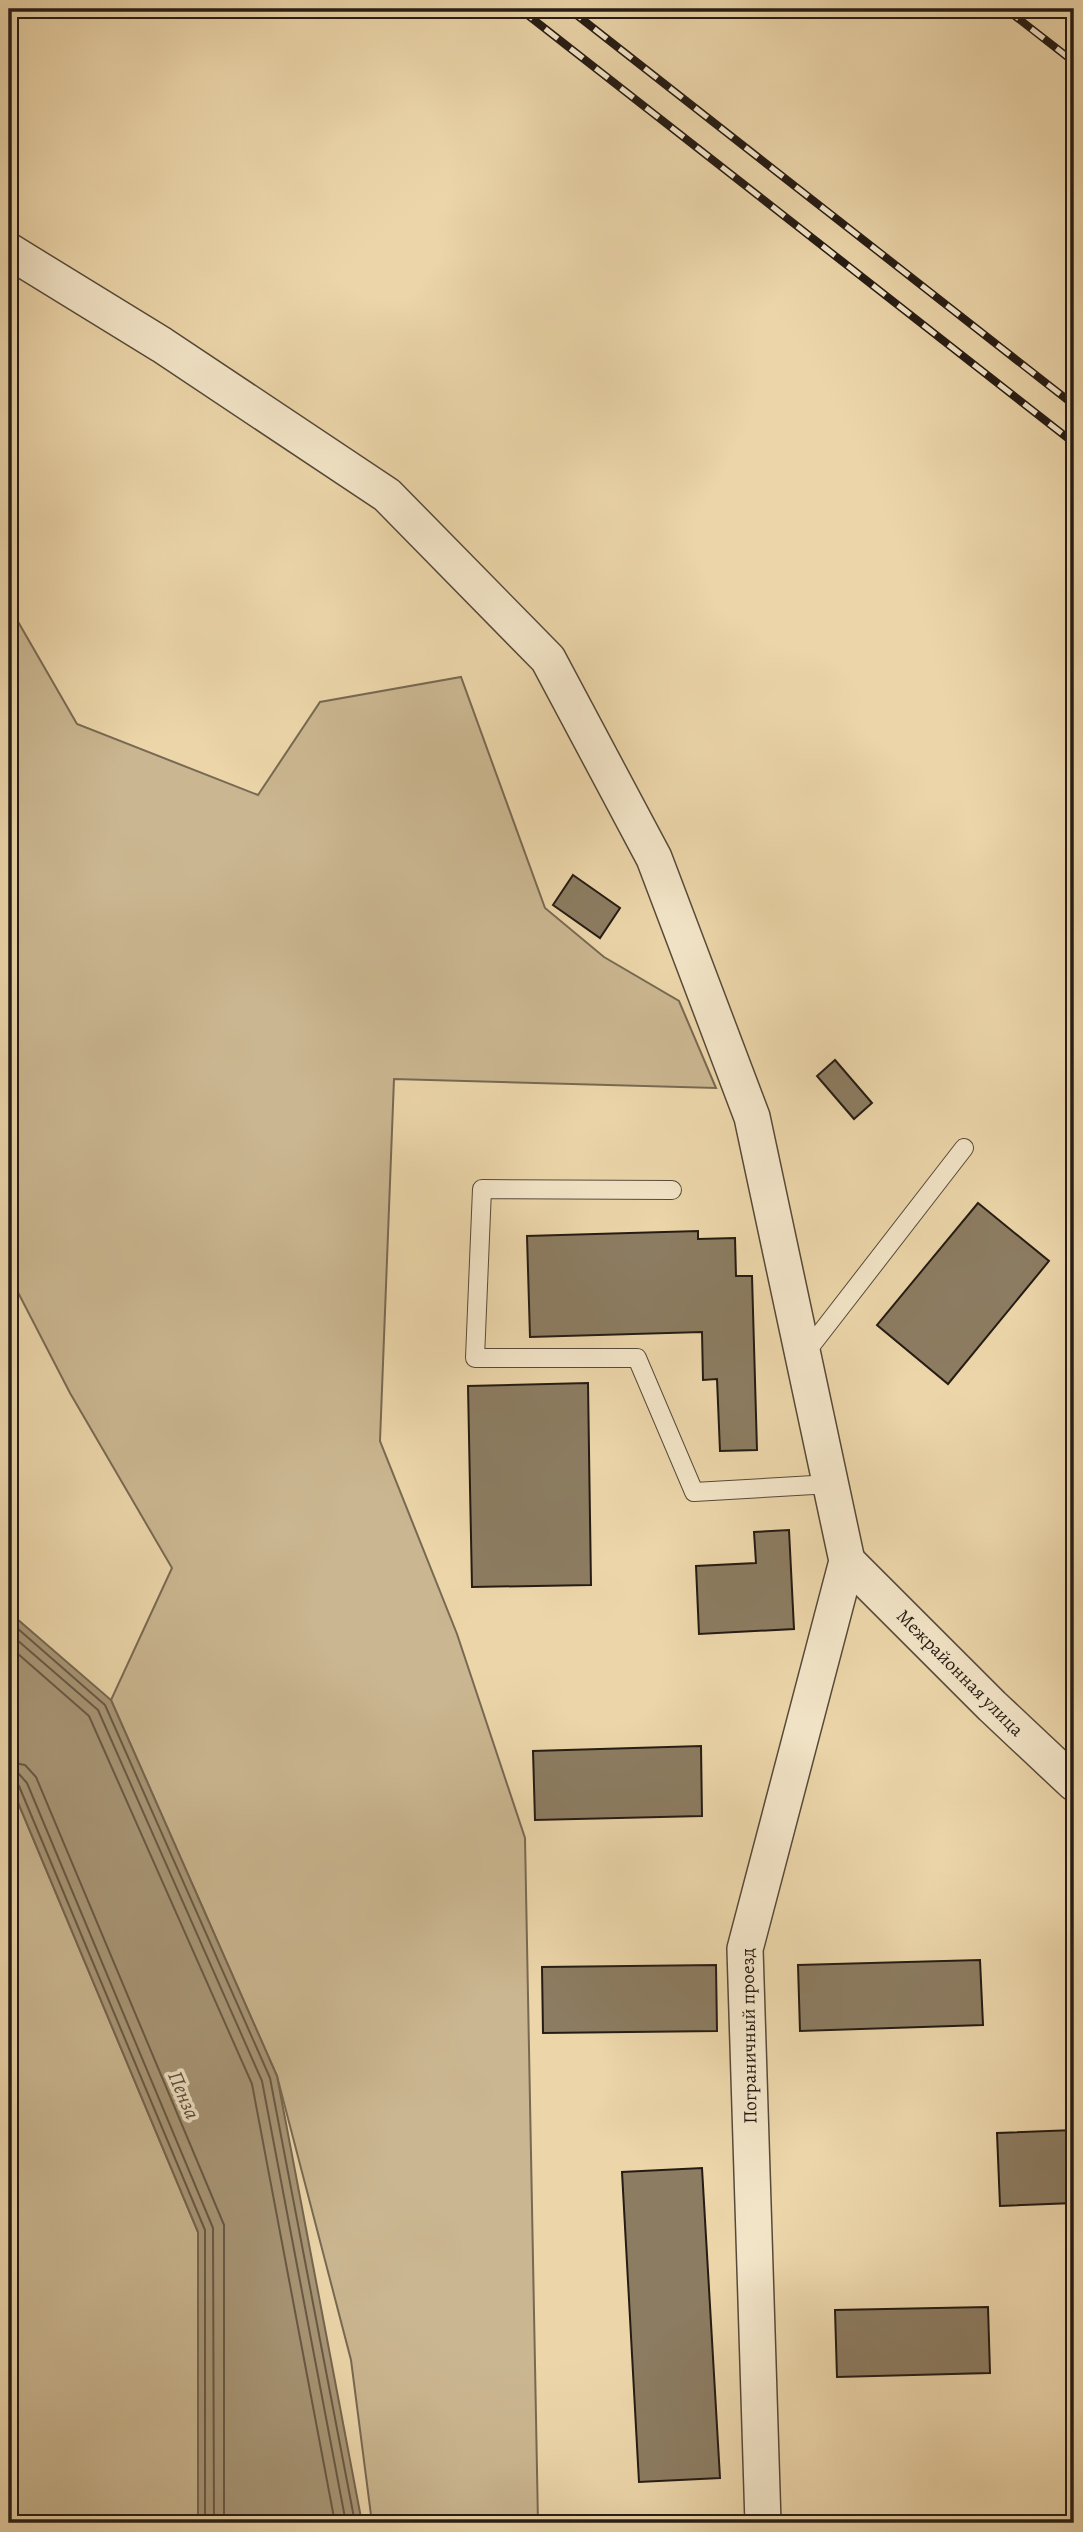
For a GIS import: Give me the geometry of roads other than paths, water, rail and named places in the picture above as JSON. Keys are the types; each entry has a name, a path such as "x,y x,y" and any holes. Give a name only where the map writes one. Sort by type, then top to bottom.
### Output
{"street":[{"path":"9,251 162,345 387,495 548,659 654,858 752,1117 847,1561"},
{"name":"Межрайонная улица","path":"847,1561 992,1706 1074,1783"},
{"name":"Пограничный проезд","path":"763,2523 745,1950 847,1561"}],"lane":[{"path":"803,1356 964,1148"},
{"path":"672,1190 482,1189 475,1358 637,1359 694,1492 831,1484"}],"water":[{"name":"Пенза","path":"9,1612 111,1700 277,2076 362,2523 198,2523 198,2232 9,1781"}],"railway":[{"path":"520,9 1074,443"},
{"path":"569,9 1074,405"},
{"path":"1006,9 1074,62"}]}
